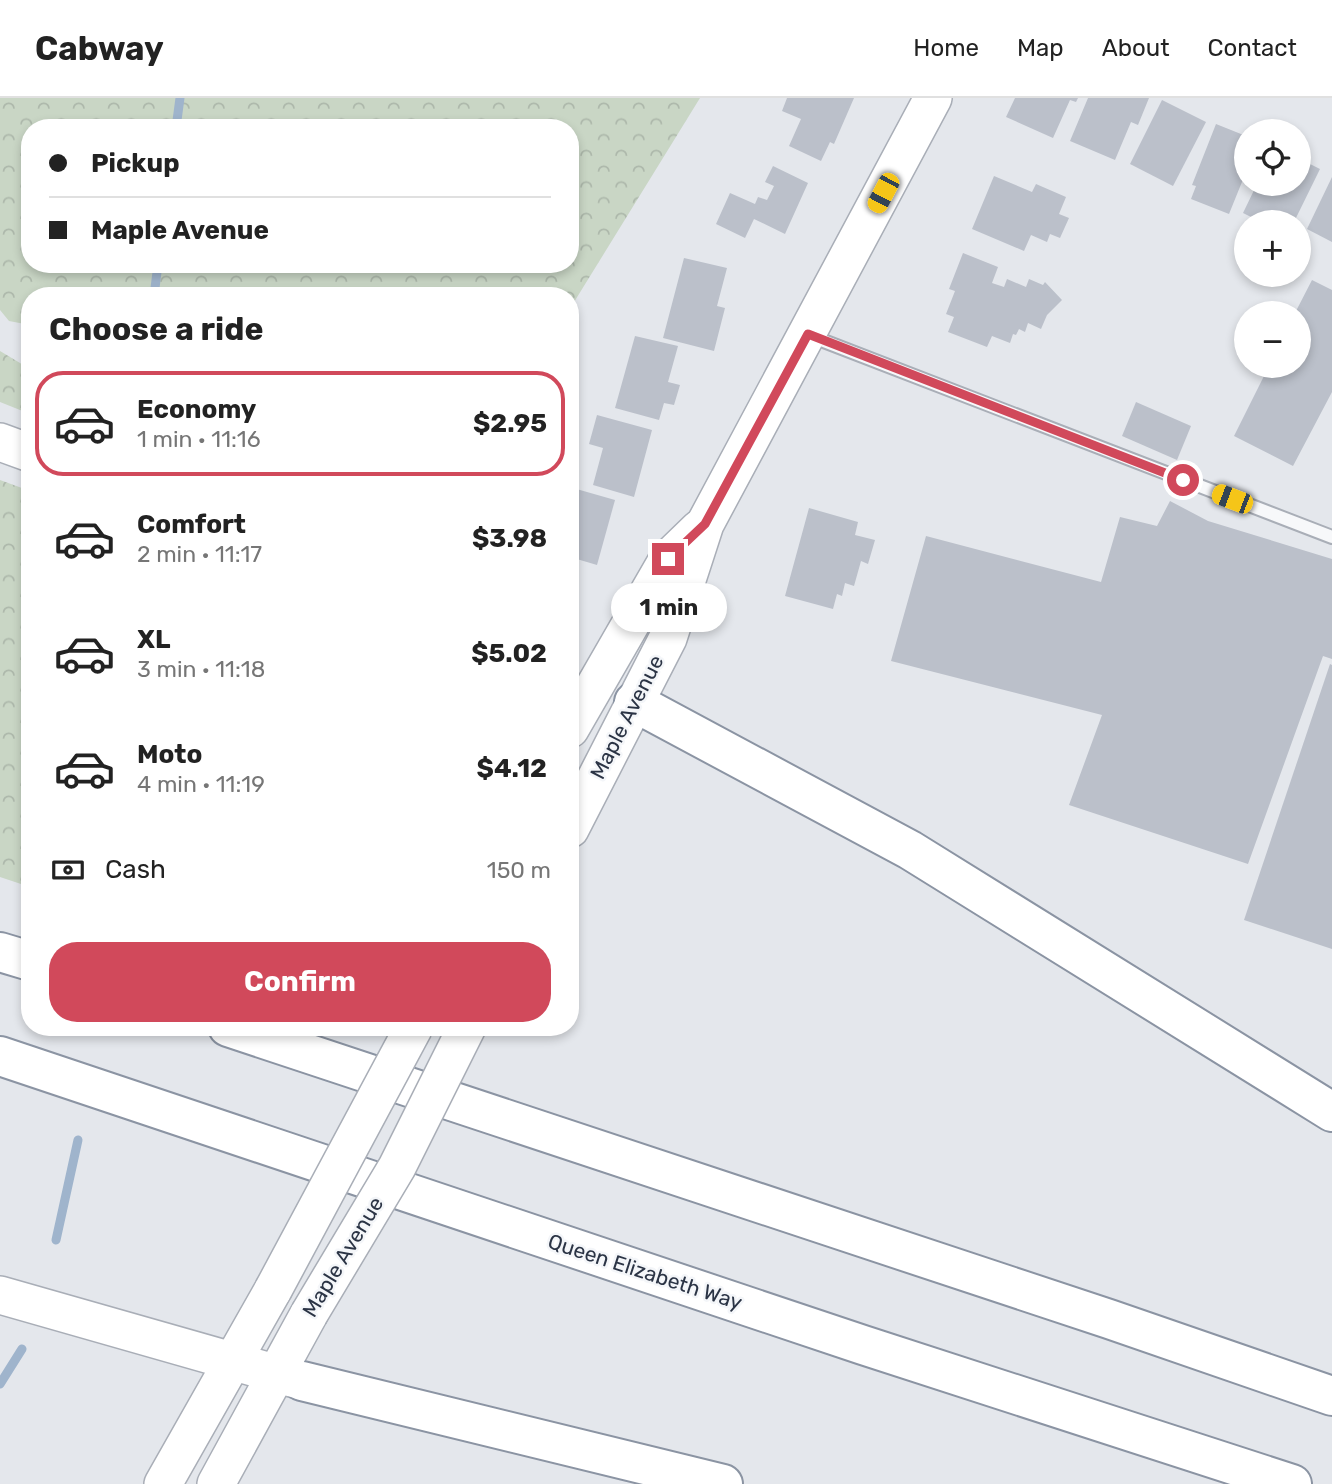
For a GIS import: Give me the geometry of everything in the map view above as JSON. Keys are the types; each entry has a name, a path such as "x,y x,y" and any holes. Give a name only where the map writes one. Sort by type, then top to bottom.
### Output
{"highway":[{"path":"634,702 910,850 1253,1060 1332,1112"},
{"path":"0,952 21,958"},
{"path":"255,1036 1109,1319 1332,1396"},
{"name":"Queen Elizabeth Way","path":"0,1056 836,1336 1292,1484"},
{"path":"288,1378 723,1484"}],"street":[{"name":"Maple Avenue","path":"579,810 668,638 705,524 933,98"},
{"path":"0,442 21,450"},
{"name":"Maple Avenue","path":"582,680 668,559 705,524"},
{"path":"582,680 634,702"},
{"name":"Maple Avenue","path":"163,1484 273,1290 409,1036"},
{"name":"Maple Avenue","path":"216,1484 288,1378 309,1314 397,1167 462,1036"},
{"path":"0,1295 288,1378"}],"lane":[{"path":"808,334 1332,537"}],"green space":[{"path":"0,98 700,98 579,294 579,287 21,287 21,323 9,321 0,310"},
{"path":"0,351 21,364 21,410 0,402"},
{"path":"0,480 21,488 21,884 0,877"}],"building":[{"path":"787,98 854,98 834,144 830,142 821,161 789,146 801,119 782,111"},
{"path":"1015,98 1078,98 1076,102 1070,100 1053,138 1006,117"},
{"path":"1088,98 1149,98 1138,125 1131,122 1115,160 1070,141"},
{"path":"1162,100 1206,122 1173,186 1130,164"},
{"path":"1216,124 1234,131 1234,196 1236,196 1229,214 1191,199 1196,186 1192,185"},
{"path":"1311,164 1320,169 1311,187"},
{"path":"773,166 808,183 785,234 754,219 745,238 716,224 730,193 755,204 758,197 767,200 774,186 765,182"},
{"path":"994,176 1032,192 1036,184 1066,197 1059,214 1069,218 1060,238 1050,234 1047,242 1031,235 1024,251 972,229"},
{"path":"1332,177 1332,242 1311,231 1311,221"},
{"path":"1251,196 1307,196 1300,210 1244,210"},
{"path":"963,253 998,267 992,283 1004,287 1007,279 1026,287 1029,279 1043,285 1045,282 1062,300 1047,315 1041,329 1028,323 1025,332 1019,329 1016,335 1013,334 1010,343 992,336 987,347 948,332 954,317 946,314 955,291 949,289"},
{"path":"684,258 727,268 717,306 725,308 714,351 663,338"},
{"path":"1312,280 1332,290 1332,392 1293,466 1234,436 1263,378 1311,378 1311,301 1301,301 1308,287 1311,287"},
{"path":"635,336 678,346 668,382 680,385 674,405 664,403 659,420 615,408"},
{"path":"1136,402 1191,426 1177,460 1122,436"},
{"path":"597,415 652,430 634,497 593,485 603,448 589,444"},
{"path":"579,490 615,500 597,565 579,560"},
{"path":"1170,501 1208,521 1332,559 1332,659 1323,656 1248,864 1069,805 1102,715 891,661 926,536 1101,582 1120,517 1157,526"},
{"path":"809,508 858,522 855,535 875,540 868,564 861,561 854,586 845,583 842,596 837,594 833,609 785,596"},
{"path":"1330,664 1332,665 1332,949 1244,920"}],"waterway":[{"path":"177,119 180,98"},
{"path":"155,287 157,273"},
{"path":"56,1240 78,1140"},
{"path":"0,1384 22,1349"}],"route":[{"path":"668,559 705,524 808,334 1183,480"}]}
